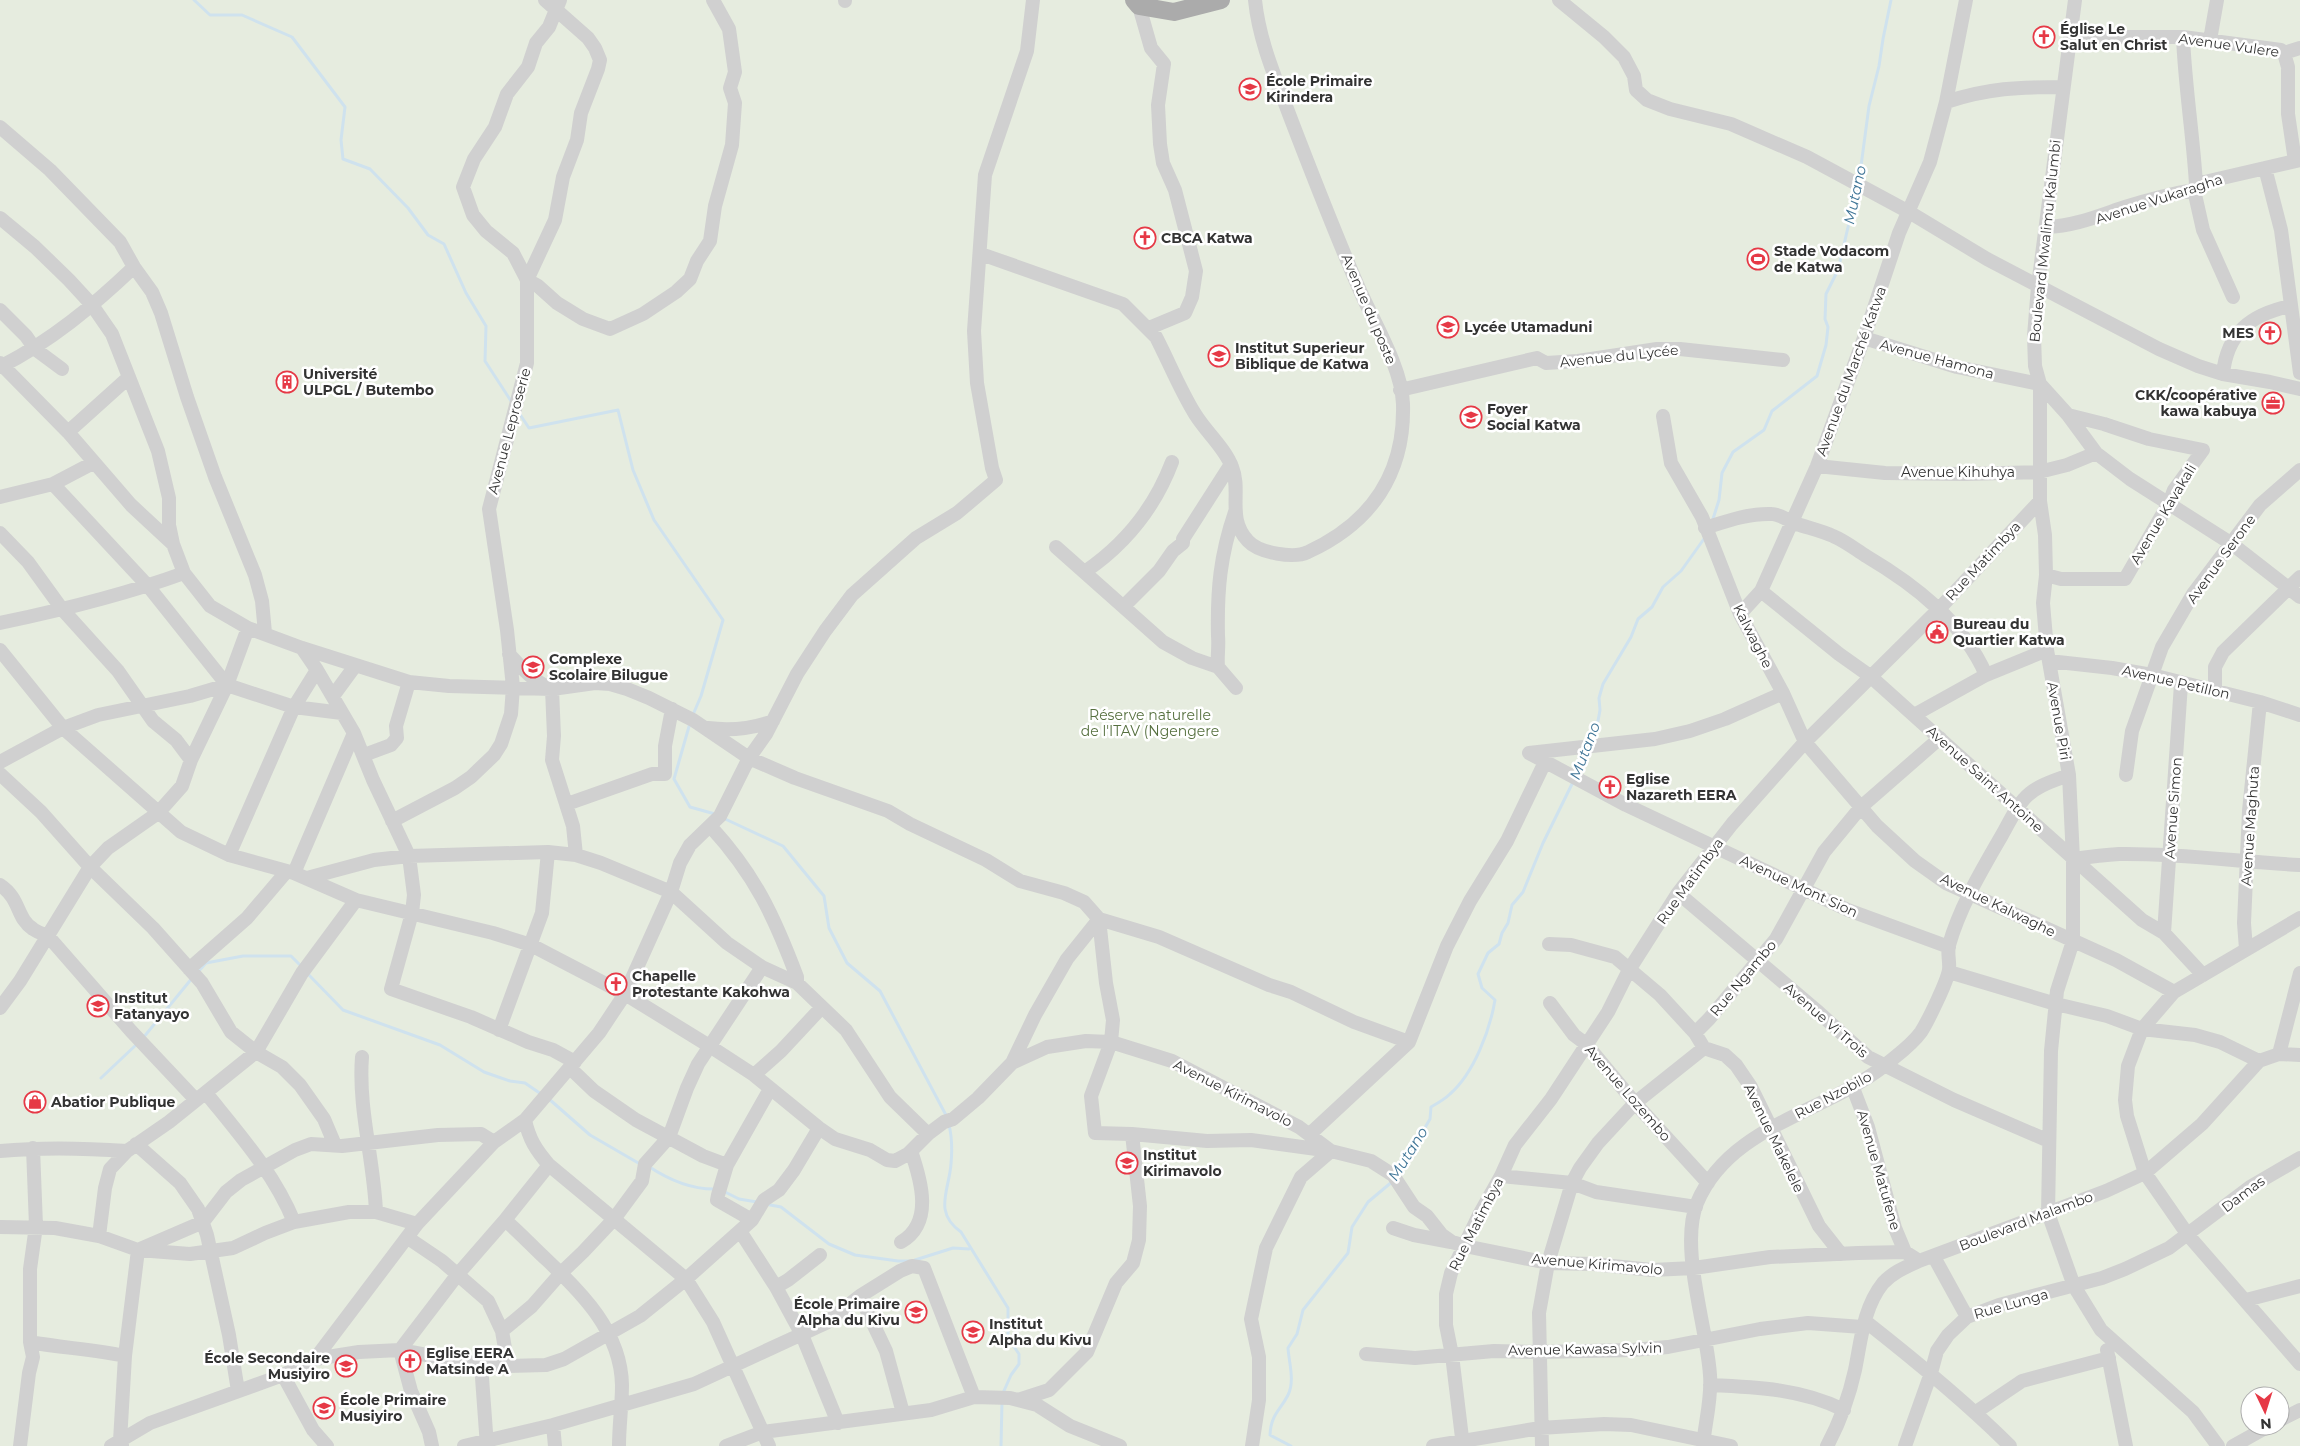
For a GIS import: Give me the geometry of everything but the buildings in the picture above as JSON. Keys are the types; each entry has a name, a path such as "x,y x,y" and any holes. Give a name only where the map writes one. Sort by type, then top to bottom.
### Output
{"main road":[{"path":"1137,3 1162,5 1174,12 1221,0"}],"street":[{"name":"Avenue Leproserie","path":"392,820 455,788 471,777 494,754 508,728 513,687 508,630 489,508 527,363 526,280 555,220 563,177 577,140 581,113 600,60 588,38 558,5 545,0"},
{"path":"558,5 549,27 536,43 528,67 507,94 495,127 474,159 463,187 472,214 486,231 513,253 526,280 538,286 556,303 583,319 610,329 643,314 676,292 690,279 697,261 710,241 715,206 732,145 735,102 730,88 735,72 729,29 713,0"},
{"path":"315,1359 417,1224 494,1142 526,1120 599,1033 625,994 671,892 680,863 690,845 713,824 725,807 749,758 773,721 797,674 825,631 852,595 916,538 957,513 996,480 992,468 977,384 974,331 981,254 985,176 1027,51 1033,0"},
{"name":"Avenue du poste","path":"981,254 1123,304 1149,328 1156,337 1196,414 1231,464 1235,475 1235,512 1239,528 1249,543 1289,557 1307,553 1356,523 1374,504 1396,462 1402,435 1403,402 1392,358 1324,206 1267,54 1255,0"},
{"path":"1559,0 1604,37 1624,57 1634,76 1636,90 1646,100 1670,109 1731,124 1807,157 1909,212 1987,260 2159,349 2222,374 2300,389"},
{"name":"Avenue du Marché Katwa","path":"1740,614 1761,591 1817,466 1864,338 1899,232 1930,162 1946,102 1966,0"},
{"name":"Boulevard Mwalimu Kalumbi","path":"2075,0 2038,286 2034,336 2035,366 2040,384 2068,416 2096,453 2130,479 2232,544 2300,597"},
{"path":"2210,40 2217,0"},
{"path":"1137,3 1151,48 1164,64 1158,105 1160,144 1163,163 1175,190 1196,271 1192,297 1185,313 1149,328"},
{"name":"Avenue Vulere","path":"2069,43 2092,37 2183,37 2281,50 2284,52 2300,48"},
{"path":"2183,37 2185,80 2193,134 2195,187 2203,230 2233,297"},
{"path":"2284,52 2288,67 2288,114 2297,161"},
{"path":"1946,102 1983,90 2018,87 2063,87"},
{"path":"0,128 50,170 120,242 134,268 152,292 161,313 187,397 215,477 255,575 262,601 265,633"},
{"name":"Avenue Vukaragha","path":"2046,227 2065,226 2090,220 2162,196 2297,161"},
{"path":"2265,168 2281,230 2300,373"},
{"path":"0,218 35,247 92,304 112,334 158,451 169,498 169,525 172,544 184,573 210,606 248,628 354,666 409,682 449,686 552,689 595,683 610,684 649,698 699,724 749,758 795,778 888,811 910,824 986,860 1020,881 1064,893 1084,902 1099,919 1159,937 1269,986 1291,992 1354,1022 1409,1042"},
{"path":"134,268 60,331 35,349 1,365 68,432 131,505 172,544"},
{"path":"2222,374 2224,357 2231,341 2242,329 2258,316 2291,306"},
{"path":"0,310 26,336 35,349 62,369"},
{"name":"Avenue Hamona","path":"1864,338 1957,367 2040,384"},
{"name":"Avenue du Lycée","path":"1400,390 1537,358 1546,363 1657,349 1680,349 1783,360"},
{"path":"68,432 128,378"},
{"path":"2040,384 2040,501"},
{"name":"Kalwaghe","path":"1663,416 1671,463 1702,517 1740,614 1783,693 1805,742"},
{"name":"Avenue Kavakali","path":"2046,575 2061,579 2125,579 2169,503 2174,490 2203,450 2149,439 2104,424 2068,416"},
{"name":"Avenue Kihuhya","path":"1817,466 1895,473 2039,472 2067,465 2096,453"},
{"path":"1086,572 1126,538 1146,513 1153,499 1163,487 1172,462"},
{"path":"0,497 53,484 93,463"},
{"path":"1124,606 1160,572 1173,551 1183,543 1183,539 1231,464"},
{"name":"Avenue Serone","path":"2126,775 2132,731 2162,647 2193,594 2260,505 2300,470"},
{"path":"53,484 148,586 228,685 294,707 342,713"},
{"name":"Avenue Piri","path":"2040,501 2045,534 2046,575 2043,604 2048,656 2069,776 2074,941 2057,992 2051,1051 2048,1213"},
{"name":"Rue Matimbya","path":"1462,1443 1452,1355 1446,1325 1446,1294 1458,1244 1479,1215 1501,1176 1515,1145 1551,1098 1608,1012 1629,970 1678,893 1732,824 1805,742 1939,609 2040,501"},
{"path":"1218,667 1216,654 1219,576 1227,535 1235,512"},
{"path":"1705,528 1742,516 1774,514 1834,536 1888,569 1939,609 1954,623 1978,656 1986,675"},
{"path":"0,533 28,562 62,609 118,671 153,721 176,740 191,760"},
{"path":"1056,547 1124,606 1137,621 1163,642 1192,658 1218,667 1236,688"},
{"path":"0,623 148,586 184,573"},
{"path":"2215,691 2215,667 2223,652 2300,577"},
{"name":"Avenue Saint Antoine","path":"1761,591 1839,654 1870,676 2142,920 2164,933 2203,975"},
{"path":"0,1008 20,981 90,867 108,848 158,813 182,786 191,760 228,685 248,628"},
{"path":"302,648 354,733 373,780 409,856 413,882 412,913 391,989 472,1017 499,1030 553,1050 573,1065 618,1110 703,1156 727,1164"},
{"path":"0,650 63,728 181,832 229,855 307,878 356,900 493,933 531,945 625,994 754,1075 835,1139 870,1150 887,1160 895,1161 911,1151 928,1134 984,1093 1012,1064 1035,1015 1067,959 1099,919"},
{"path":"509,654 536,682 552,689"},
{"name":"Avenue Petillon","path":"1914,715 1986,675 2048,656 2152,675 2181,684 2260,702 2300,715"},
{"path":"333,696 354,666"},
{"path":"229,855 294,707 317,670"},
{"path":"364,755 391,745 397,738 396,726 409,682"},
{"name":"Avenue Simon","path":"2164,933 2181,684"},
{"path":"0,762 63,728 98,715 142,704 190,696 228,685"},
{"path":"552,689 554,736 552,760 573,826 576,855"},
{"name":"Avenue Mont Sion","path":"1783,693 1725,719 1690,731 1655,739 1529,753 1626,805 1848,910 1948,947"},
{"name":"Avenue Maghuta","path":"2246,949 2244,923 2247,862 2255,742 2260,702"},
{"path":"567,804 652,774 665,774 665,746 674,711"},
{"path":"699,724 730,730 756,727 773,721"},
{"path":"195,976 290,872 354,733"},
{"name":"Rue Ngambo","path":"1695,1033 1776,939 1824,852 1861,807 1940,738"},
{"name":"Avenue Kalwaghe","path":"1805,742 1877,826 1915,861 1946,882 2144,974 2174,992"},
{"path":"1310,1134 1409,1042 1447,946 1470,901 1507,840 1545,762"},
{"path":"0,774 42,812 90,867 153,928 195,976 231,1032 256,1052 282,1067 300,1085 324,1119 335,1145"},
{"name":"Rue Nzobilo","path":"1703,1443 1710,1402 1710,1385 1692,1248 1693,1217 1704,1187 1729,1158 1770,1128 1853,1088 1908,1047 1921,1032 1948,972 1948,947 1969,893 2018,809 2033,791 2069,776"},
{"path":"713,824 756,885 787,952 797,977 796,983"},
{"path":"307,878 374,860 409,856 548,852 576,855 601,863 671,892 727,943 762,966 796,983 846,1030 890,1097 928,1134"},
{"path":"499,1030 542,913 548,852"},
{"path":"2073,859 2119,854 2207,857 2247,862 2300,865"},
{"path":"0,885 10,892 22,918 33,929 48,936 144,1043 201,1096 264,1166 286,1201 294,1222"},
{"name":"Avenue Vi Trois","path":"1678,893 1816,1010 1868,1057 1883,1066 2002,1122 2049,1141"},
{"path":"99,1236 107,1175 110,1169 131,1147 169,1122 256,1052 305,968 356,900"},
{"path":"2300,918 2174,992 2142,1029 2128,1066 2125,1100 2127,1116 2145,1173 2188,1235 2300,1364"},
{"path":"1099,919 1106,983 1114,1020 1111,1042 1091,1096 1095,1133 1132,1134 1207,1141 1251,1140 1331,1151"},
{"path":"1542,1446 1538,1352 1539,1313 1548,1263 1572,1183 1598,1143 1635,1103 1704,1048 1695,1033 1660,995 1615,957 1588,949 1549,944"},
{"path":"502,1331 532,1306 561,1273 614,1219 642,1181 645,1164 669,1137 698,1064 762,966"},
{"path":"1948,972 2056,1004 2107,1016 2142,1029 2195,1035 2220,1042 2259,1061"},
{"path":"2280,1054 2300,973"},
{"name":"Avenue Lozembo","path":"1550,1003 1574,1035 1586,1044 1635,1103 1708,1182"},
{"path":"754,1075 781,1051 822,1006"},
{"name":"Avenue Kirimavolo","path":"1012,1064 1047,1047 1086,1041 1111,1042 1172,1061 1310,1134 1331,1151 1370,1161 1393,1175 1414,1207 1458,1244 1548,1263 1593,1264 1652,1270 1694,1268 1770,1257 1905,1252"},
{"name":"Avenue Makelele","path":"1704,1048 1725,1056 1736,1065 1751,1087 1819,1226 1841,1254"},
{"name":"Boulevard Malambo","path":"1827,1446 1844,1410 1855,1370 1864,1324 1875,1294 1894,1273 1919,1261 2048,1213 2145,1173 2202,1124 2259,1061 2280,1054 2300,1055"},
{"path":"362,1057 361,1085 374,1182 376,1212"},
{"path":"758,1210 717,1200 727,1164 770,1088"},
{"name":"Avenue Matufene","path":"1853,1088 1868,1127 1895,1228 1905,1252"},
{"path":"526,1120 528,1137 548,1165 686,1279 713,1322 732,1368 769,1446"},
{"path":"118,1444 150,1423 283,1375 315,1359 359,1352 400,1350 481,1364 508,1366 546,1364 564,1359 640,1316 686,1279 740,1231 789,1177 819,1128"},
{"path":"138,1250 203,1222 226,1192 241,1180 295,1150 311,1144 368,1144 438,1136 481,1134 494,1142"},
{"path":"1014,1399 1049,1390 1087,1352 1116,1283 1133,1263 1139,1240 1140,1206 1132,1134"},
{"path":"0,1151 33,1148 131,1147 180,1183 198,1209 203,1222 229,1335 238,1391"},
{"path":"20,1446 29,1373 33,1357 30,1342 30,1269 36,1226 33,1148"},
{"path":"901,1242 911,1236 917,1226 923,1200 920,1178 911,1151"},
{"path":"1252,1446 1259,1400 1259,1358 1251,1319 1266,1248 1301,1177 1331,1151"},
{"name":"Damas","path":"2188,1235 2250,1187 2300,1158"},
{"path":"400,1350 458,1274 505,1220 548,1165"},
{"path":"1501,1176 1572,1183 1596,1192 1696,1207"},
{"path":"0,1227 36,1226 99,1236 138,1250 172,1254 209,1253 233,1248 294,1222 349,1212 376,1212 417,1224"},
{"path":"2048,1213 2074,1286 2101,1330 2109,1358 2126,1446"},
{"path":"505,1220 529,1240 590,1304 610,1334 622,1384 619,1446"},
{"path":"1393,1228 1414,1235 1458,1244"},
{"path":"740,1231 776,1287 802,1335 838,1423"},
{"name":"Rue Lunga","path":"1905,1446 1937,1351 1948,1335 1968,1317 1999,1305 2074,1286 2126,1269 2169,1248 2188,1235"},
{"path":"408,1238 442,1261 488,1301 502,1331 508,1366"},
{"path":"118,1444 125,1356 138,1250"},
{"path":"1905,1252 1919,1261"},
{"path":"776,1287 820,1255"},
{"path":"1934,1257 1968,1317"},
{"path":"464,1446 487,1443 694,1384 826,1323 860,1296 912,1266 924,1268 974,1397"},
{"path":"2246,1300 2300,1286"},
{"path":"860,1296 886,1351 903,1413"},
{"name":"Avenue Kawasa Sylvin","path":"1366,1354 1415,1358 1494,1351 1538,1352 1659,1348 1808,1323 1864,1324"},
{"path":"1864,1324 1931,1373 1976,1412 2010,1446"},
{"path":"2101,1330 2192,1412 2218,1446"},
{"path":"30,1342 64,1348 98,1350 125,1356"},
{"path":"400,1350 411,1391 429,1432 432,1446"},
{"path":"1976,1412 2022,1381 2109,1358"},
{"path":"481,1364 487,1443"},
{"path":"283,1375 313,1430 327,1446"},
{"path":"1710,1385 1791,1392 1823,1399 1844,1410"},
{"path":"726,1446 763,1432 931,1410 974,1397 994,1397 1014,1399 1037,1405 1070,1426 1120,1446"},
{"path":"1433,1446 1462,1443 1540,1428 1604,1424 1631,1425 1703,1443 1731,1446"},
{"path":"553,1425 555,1446"},
{"path":"2233,1446 2252,1436"}],"green space":[{"name":"Réserve naturelle de l'ITAV (Ngengere","path":"0,0 2300,0 2300,1446 0,1446"}],"waterway":[{"path":"194,0 210,15 242,15 292,37 345,107 341,140 343,159 370,169 408,208 428,235 444,244 466,293 486,326 485,361 511,401"},
{"name":"Mutano","path":"1859,181 1869,106 1879,66 1891,0"},
{"name":"Mutano","path":"1712,522 1719,500 1722,473 1733,452 1764,430 1772,411 1817,376 1826,345 1828,327 1825,319 1826,294 1838,270 1857,189"},
{"path":"519,413 529,428 618,410 633,470 654,520 723,620 701,696 692,717"},
{"name":"Mutano","path":"1587,741 1591,729 1598,721 1600,710 1599,698 1603,684 1631,637 1638,619 1652,607 1663,587 1681,571 1706,536"},
{"path":"690,723 674,779 690,807 715,814"},
{"name":"Mutano","path":"1577,775 1578,765 1583,752"},
{"name":"Mutano","path":"1398,1174 1430,1119 1431,1107 1446,1098 1459,1085 1480,1050 1493,1012 1495,1000 1482,988 1478,974 1488,953 1499,944 1502,933 1508,923 1512,905 1523,892 1543,843 1573,782"},
{"path":"723,818 783,846 824,896 829,928 847,963 880,991 947,1117"},
{"path":"197,973 206,963 243,956 291,956 301,966"},
{"path":"307,973 343,1010 440,1045 484,1072 510,1081 525,1083 541,1094"},
{"path":"143,1038 193,977"},
{"path":"101,1078 137,1044"},
{"path":"549,1099 590,1135 640,1164"},
{"path":"949,1125 952,1155 945,1201 947,1217 961,1232 1008,1308 1008,1338 1019,1354 1019,1364 1011,1375 1003,1393"},
{"path":"648,1166 664,1176 681,1183 699,1188 717,1189"},
{"name":"Mutano","path":"1291,1446 1270,1435 1274,1417 1290,1390 1291,1378 1288,1348 1297,1334 1303,1310 1348,1253 1352,1227 1368,1202 1393,1181"},
{"path":"723,1191 739,1199 757,1202"},
{"path":"765,1204 781,1207 829,1244 855,1255 909,1261"},
{"path":"915,1260 953,1248 969,1249"},
{"path":"1001,1446 1002,1402"}],"place":[{"name":"Église Le Salut en Christ","path":"2044,37"},
{"name":"École Primaire Kirindera","path":"1250,89"},
{"name":"CBCA Katwa","path":"1145,238"},
{"name":"Stade Vodacom de Katwa","path":"1758,259"},
{"name":"Lycée Utamaduni","path":"1448,327"},
{"name":"MES","path":"2270,333"},
{"name":"Institut Superieur Biblique de Katwa","path":"1219,356"},
{"name":"Université ULPGL / Butembo","path":"287,382"},
{"name":"CKK/coopérative kawa kabuya","path":"2273,403"},
{"name":"Foyer Social Katwa","path":"1471,417"},
{"name":"Bureau du Quartier Katwa","path":"1937,632"},
{"name":"Complexe Scolaire Bilugue","path":"533,667"},
{"name":"Eglise Nazareth EERA","path":"1610,787"},
{"name":"Chapelle Protestante Kakohwa","path":"616,984"},
{"name":"Institut Fatanyayo","path":"98,1006"},
{"name":"Abatior Publique","path":"35,1102"},
{"name":"Institut Kirimavolo","path":"1127,1163"},
{"name":"École Primaire Alpha du Kivu","path":"916,1312"},
{"name":"Institut Alpha du Kivu","path":"973,1332"},
{"name":"Eglise EERA Matsinde A","path":"410,1361"},
{"name":"École Secondaire Musiyiro","path":"346,1366"},
{"name":"École Primaire Musiyiro","path":"324,1408"}]}
